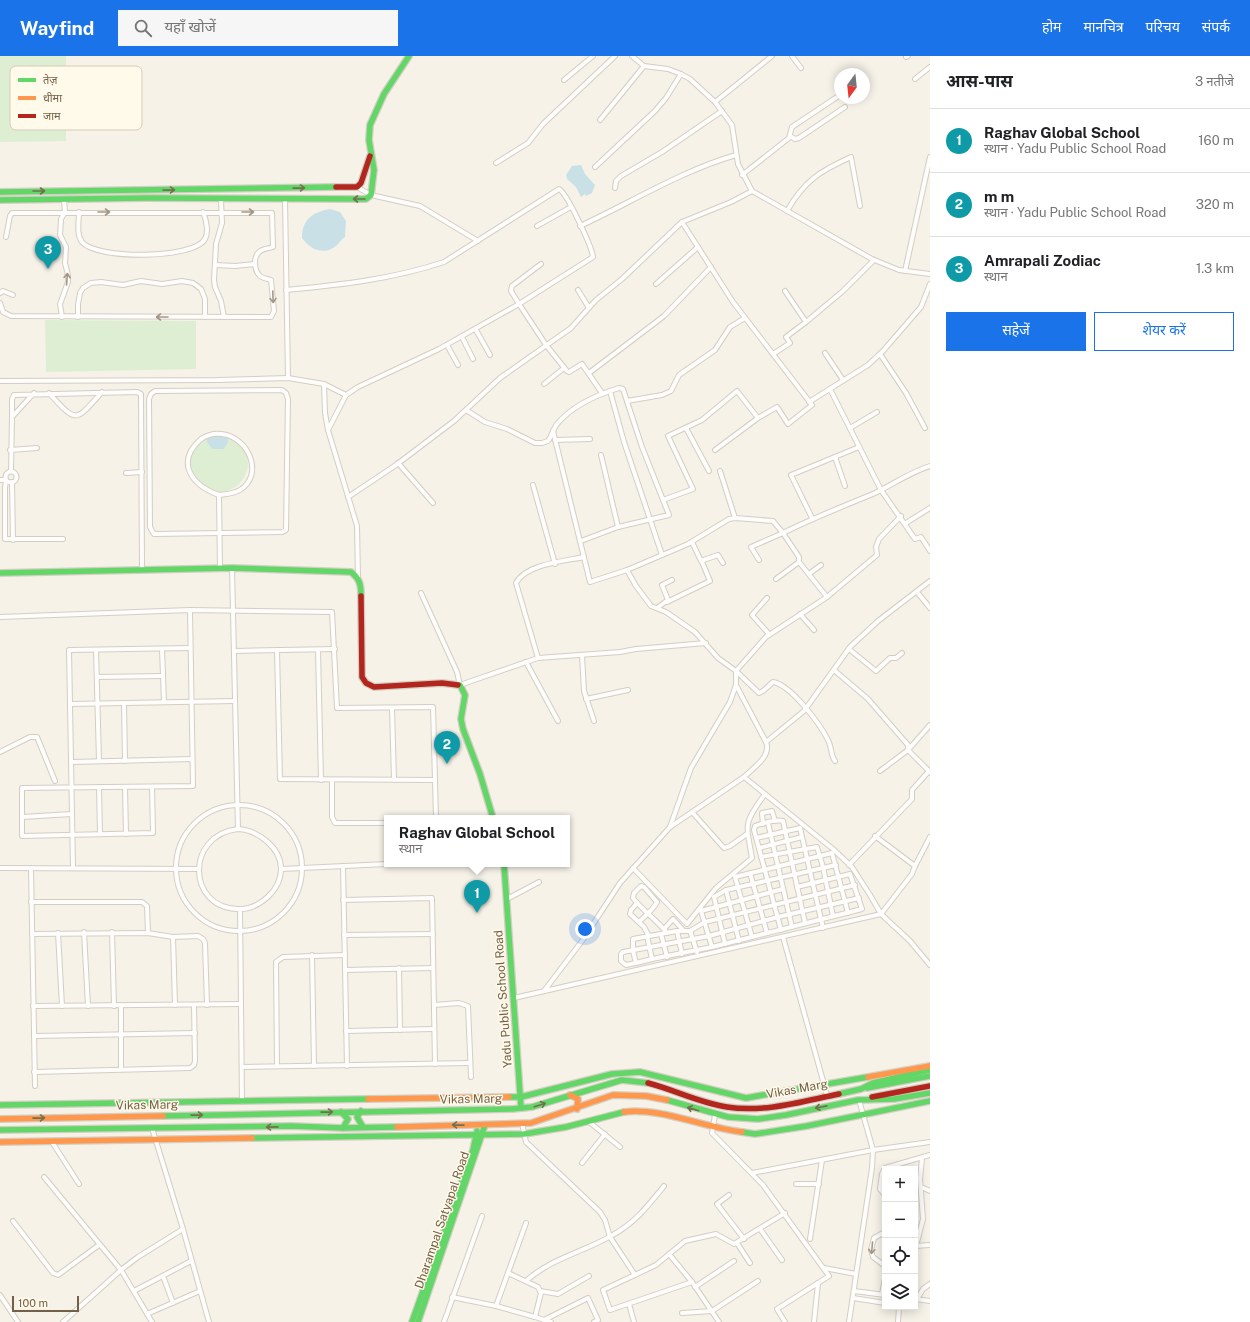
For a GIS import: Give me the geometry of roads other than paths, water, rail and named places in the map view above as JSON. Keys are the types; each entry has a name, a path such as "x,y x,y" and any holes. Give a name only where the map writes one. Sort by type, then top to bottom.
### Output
{"street":[{"path":"0,200 366,199 371,195 374,167 370,156 369,135 372,118 380,102 409,56"},
{"path":"564,80 593,56"},
{"path":"496,163 528,143 543,124 615,56"},
{"path":"632,56 644,66 668,68 690,78 715,102 732,125 736,155 742,175 752,191 874,260 905,271 930,274"},
{"path":"715,102 772,56"},
{"path":"792,56 801,68"},
{"path":"600,120 644,66"},
{"path":"915,79 930,67"},
{"path":"595,167 655,111 666,98 682,74"},
{"path":"742,175 790,136 792,127 834,99"},
{"path":"790,136 795,139 799,138 845,106"},
{"path":"615,188 616,181 621,176 662,152 722,111"},
{"path":"580,226 673,179 709,163 736,155"},
{"path":"357,187 361,183 370,156"},
{"path":"787,211 797,195 823,170 851,157 860,206"},
{"path":"905,271 930,157"},
{"path":"0,192 357,187 371,195 420,206 478,241"},
{"path":"286,290 332,286 424,269 444,262 556,190 562,190 580,226 593,257 462,338 358,387 346,395 328,430"},
{"path":"98,191 99,199"},
{"path":"348,497 398,463 466,410 500,378 571,328 596,300 622,279 682,222 752,191"},
{"path":"285,199 288,378"},
{"path":"62,316 60,304 68,282 65,264 66,247 60,235 61,220 64,212 64,200"},
{"path":"221,200 222,223 215,249 215,287 221,301 224,317"},
{"path":"537,226 571,207"},
{"path":"79,212 79,236 86,246 101,252 136,255 182,250 203,242 206,235 206,217 203,212"},
{"path":"0,303 4,312 12,316 271,317 273,315 271,280 260,276 256,270 255,264 258,253 265,248 273,247 272,213 12,213 10,216 10,226 6,238"},
{"path":"682,222 745,318 812,405 788,424 777,406 758,418 715,450"},
{"path":"656,284 698,247"},
{"path":"773,354 790,343 786,337 843,291 874,260"},
{"path":"216,265 235,266 255,264"},
{"path":"541,264 512,286 511,291 546,345 564,368 569,372 581,364 589,373 602,393"},
{"path":"589,373 664,316 711,267"},
{"path":"78,316 80,294 83,288 91,283 101,282 123,285 141,281 162,284 182,281 193,283 201,288 205,299 205,317"},
{"path":"809,402 868,365 895,340 907,322 921,307 930,284"},
{"path":"578,290 589,308"},
{"path":"0,293 3,291 13,295"},
{"path":"785,291 806,322"},
{"path":"627,401 662,395 671,391 679,375 714,350 730,327 745,318"},
{"path":"476,330 490,355"},
{"path":"462,338 473,359"},
{"path":"447,345 458,365"},
{"path":"825,353 843,380"},
{"path":"880,354 906,393 925,428"},
{"path":"544,384 564,368"},
{"path":"0,381 217,380 288,378 324,384 346,395"},
{"path":"217,380 217,391"},
{"path":"324,384 325,413 328,430 357,526 358,577 361,585 362,677 366,683 374,687 442,683 460,685 538,658 706,643"},
{"path":"466,410 485,422 507,429 535,443 542,443 548,441 556,425 577,406 602,393 622,388 642,447 669,515 618,527 581,541"},
{"path":"830,389 881,490 906,523 915,539 921,538 930,551"},
{"path":"282,390 288,398 286,530 282,532 219,534 154,534 150,528 149,399 151,394 155,391 282,390"},
{"path":"663,500 693,489 668,436 702,420 737,390 758,418"},
{"path":"610,391 624,442 662,555"},
{"path":"49,393 68,414 75,417 82,415 102,392"},
{"path":"10,471 12,396 34,393 136,392 141,394 142,569"},
{"path":"12,417 34,393"},
{"path":"850,428 877,412"},
{"path":"686,428 709,471"},
{"path":"553,431 590,582 627,570 692,542 725,520 735,518 773,522 783,533 799,557 799,562 827,597"},
{"path":"216,434 228,435 245,445 252,463 250,476 246,484 239,490 230,494 219,495 199,485 188,466 188,457 196,443 204,437 216,434"},
{"path":"555,440 590,439"},
{"path":"812,518 791,475 859,447"},
{"path":"10,450 36,448"},
{"path":"601,455 618,527"},
{"path":"835,456 845,486"},
{"path":"398,463 433,503"},
{"path":"759,560 751,547 812,518 881,490 919,470 930,466"},
{"path":"0,474 6,474 10,471"},
{"path":"10,471 16,475 16,479 12,482 13,540"},
{"path":"720,471 735,518"},
{"path":"126,473 142,472"},
{"path":"6,474 2,534 5,540 63,539"},
{"path":"0,480 12,482"},
{"path":"533,485 555,564"},
{"path":"219,495 220,568"},
{"path":"906,523 930,508"},
{"path":"670,827 691,768 721,718 736,685 736,671 758,643 827,597 877,555 876,547 879,539 901,516"},
{"path":"656,608 710,581 692,542"},
{"path":"702,562 718,555 723,562"},
{"path":"538,658 516,583 520,576 536,568 584,557"},
{"path":"712,558 715,563"},
{"path":"776,579 799,562"},
{"path":"809,574 821,565"},
{"path":"0,573 232,568 351,572 358,577"},
{"path":"232,568 238,829"},
{"path":"627,570 651,606 666,612 696,632 718,658 736,671 759,693 763,692 771,683 776,682 781,685 806,708 818,722 829,741 830,754 835,760"},
{"path":"667,602 662,584 672,580"},
{"path":"766,742 806,708 849,649 878,621 930,581"},
{"path":"917,592 930,608"},
{"path":"421,593 457,672 460,685 465,691 467,700 461,713 462,725 484,786 492,815"},
{"path":"767,598 752,615 770,634"},
{"path":"152,786 153,833 22,836 22,788 72,788 152,786 193,786 190,610"},
{"path":"0,617 190,610 331,612 333,614 337,708 433,707 436,815"},
{"path":"800,614 814,630"},
{"path":"73,868 70,650 190,648"},
{"path":"162,649 164,702"},
{"path":"849,649 876,671 890,658 896,658 902,652"},
{"path":"96,650 99,761"},
{"path":"234,650 335,650"},
{"path":"277,650 280,779 435,780"},
{"path":"318,650 321,780"},
{"path":"582,655 586,699 594,721"},
{"path":"526,662 558,721"},
{"path":"834,670 868,699 908,745 908,750 929,772 912,790 912,799 875,836 849,865"},
{"path":"97,677 163,676"},
{"path":"544,991 582,941 620,883 670,827 744,777 767,753 768,747 766,742 736,685"},
{"path":"586,699 628,690"},
{"path":"70,704 235,701"},
{"path":"124,703 125,760"},
{"path":"392,708 394,780"},
{"path":"880,771 908,750 930,725"},
{"path":"0,752 30,737 37,737 56,782"},
{"path":"72,762 192,759"},
{"path":"744,777 833,849 849,865 881,914 910,941 930,965"},
{"path":"332,780 332,817 335,823 384,823"},
{"path":"99,787 100,834"},
{"path":"125,787 126,834"},
{"path":"633,868 687,924 716,888 752,858 747,834 750,815 765,794"},
{"path":"237,805 266,811 284,824 297,842 303,868 300,884 291,904 277,918 260,928 240,931 220,928 202,920 188,906 179,888 175,869 178,849 188,830 204,815 224,806 237,805"},
{"path":"763,824 762,813 766,811 772,811 775,821"},
{"path":"692,812 724,848 730,846 747,834"},
{"path":"22,817 72,814"},
{"path":"781,930 756,838 755,826 768,822 782,820 786,830 805,923"},
{"path":"768,822 788,915 792,927"},
{"path":"756,838 799,827 805,848 817,908 823,928"},
{"path":"238,829 254,832 266,839 273,848 281,869 279,879 270,895 253,907 240,909 230,908 218,904 209,897 202,887 198,869 200,857 205,846 211,839 224,832 238,829"},
{"path":"875,836 915,866"},
{"path":"759,848 802,837"},
{"path":"514,998 881,914 912,874 930,837"},
{"path":"761,857 815,846 824,868 833,916"},
{"path":"752,937 735,877 765,869 832,853 848,913"},
{"path":"281,869 384,864"},
{"path":"725,944 714,897 726,890 836,865"},
{"path":"343,866 347,1066"},
{"name":"Yadu Public School Road","path":"504,867 521,1108"},
{"path":"0,868 198,869"},
{"path":"30,868 34,1086"},
{"path":"750,873 767,933"},
{"path":"797,886 850,874 855,885 859,898 862,909 712,948 626,965 621,961 621,954 722,933 778,917 859,898"},
{"path":"507,899 540,882"},
{"path":"639,922 647,913 657,902 644,887 641,886 634,893 633,898 647,913 666,931 690,931 705,922 855,885"},
{"path":"712,948 701,911 783,889"},
{"path":"726,890 738,941"},
{"path":"344,900 432,898 433,1029 435,1064"},
{"path":"31,902 142,902 147,906 148,933"},
{"path":"637,903 631,910 630,914 647,931 652,959"},
{"path":"240,909 242,1102"},
{"path":"636,963 633,951 633,938 661,934 666,931 673,919 684,931"},
{"path":"677,931 682,954"},
{"path":"690,931 698,956"},
{"path":"84,932 88,1006"},
{"path":"32,934 112,932 148,933 173,937 198,936 203,939 207,1005"},
{"path":"112,932 114,1006"},
{"path":"58,933 62,1006"},
{"path":"344,935 433,934"},
{"path":"661,934 667,956"},
{"path":"783,936 827,1095"},
{"path":"173,937 175,1005"},
{"path":"312,955 314,1066"},
{"path":"277,1066 276,962 283,957 345,955"},
{"path":"399,968 400,1030"},
{"path":"345,970 433,968"},
{"path":"434,1005 459,1003 468,1006 471,1078"},
{"path":"33,1006 241,1004"},
{"path":"34,1072 190,1068 194,1065 195,1061 194,1005"},
{"path":"121,1006 121,1069"},
{"path":"346,1031 433,1029"},
{"path":"34,1036 195,1032"},
{"path":"242,1067 470,1063"},
{"path":"0,1105 520,1097 612,1074 640,1072 654,1074 746,1098 930,1066"},
{"name":"Vikas Marg","path":"0,1119 532,1108 569,1095 622,1080 635,1080 652,1084 730,1107 769,1106 861,1089 873,1083 930,1070"},
{"path":"861,1089 930,1076"},
{"path":"849,1322 872,1168 873,1150 860,1100 930,1086"},
{"name":"Vikas Marg","path":"0,1130 291,1126 343,1128 415,1125 478,1126 531,1123 577,1109 613,1095 637,1094 715,1115 746,1119 770,1117 860,1100 883,1100 930,1093"},
{"path":"569,1095 578,1099 577,1109"},
{"path":"0,1142 524,1134 565,1127 624,1110 638,1110 738,1133 755,1134 863,1115 930,1101"},
{"path":"341,1111 348,1119 348,1123 343,1128"},
{"path":"361,1111 357,1116 363,1127"},
{"path":"715,1115 712,1127 712,1133 714,1136 764,1185 829,1276 777,1309 785,1322"},
{"path":"588,1120 620,1147"},
{"path":"522,1123 526,1142 600,1212 605,1220 610,1237 635,1275"},
{"name":"Dharampal Satyapal Road","path":"418,1322 485,1125"},
{"name":"Dharampal Satyapal Road","path":"412,1322 473,1150 478,1126"},
{"path":"152,1128 183,1229 209,1322"},
{"path":"582,1163 605,1134"},
{"path":"52,1142 79,1184"},
{"path":"752,1173 873,1150 930,1144"},
{"path":"892,1166 930,1155"},
{"path":"918,1238 923,1219 921,1187 922,1158"},
{"path":"810,1239 822,1160"},
{"path":"882,1174 880,1189 882,1191"},
{"path":"44,1177 121,1270 152,1322"},
{"path":"796,1184 819,1184"},
{"path":"526,1281 538,1271 610,1237 642,1214 664,1186"},
{"path":"921,1187 930,1191"},
{"path":"729,1195 717,1204 744,1239"},
{"path":"692,1282 610,1310 603,1290 656,1265 685,1241 716,1234 730,1243 737,1243 785,1213"},
{"path":"444,1322 482,1216"},
{"path":"13,1221 53,1273 58,1275 99,1245"},
{"path":"496,1306 526,1223"},
{"path":"63,1322 121,1270 138,1257 183,1229"},
{"path":"760,1229 782,1260"},
{"path":"882,1234 874,1238 871,1250 873,1257 882,1264"},
{"path":"737,1243 750,1263"},
{"path":"918,1246 930,1245"},
{"path":"669,1254 692,1282 719,1322"},
{"path":"134,1291 191,1260"},
{"path":"695,1287 734,1261"},
{"path":"824,1268 856,1274"},
{"path":"508,1273 538,1287 540,1291 540,1300 535,1317"},
{"path":"163,1276 173,1303"},
{"path":"540,1291 558,1294 589,1276"},
{"path":"682,1313 712,1311 758,1280"},
{"path":"814,1322 818,1283"},
{"path":"918,1296 923,1289 930,1284"},
{"path":"147,1314 200,1291"},
{"path":"854,1292 882,1294"},
{"path":"0,1295 18,1322"},
{"path":"452,1297 496,1306 551,1322"},
{"path":"544,1320 588,1298 598,1320 594,1322"},
{"path":"853,1298 882,1303"},
{"path":"918,1299 930,1301"},
{"path":"629,1304 634,1322"},
{"path":"898,1322 900,1310"}],"water":[{"path":"581,165 585,174 595,185 592,193 586,196 585,194 581,197 576,187 567,179 566,175 572,166"},
{"path":"330,209 340,212 346,221 345,237 335,247 329,250 320,251 308,245 302,238 304,226 306,221 314,214"},
{"path":"207,437 228,437 228,442 224,449 212,449 207,442"}],"place":[{"name":"Amrapali Zodiac","path":"48,269"},
{"name":"m m","path":"447,764"},
{"name":"Raghav Global School","path":"477,913"}]}
